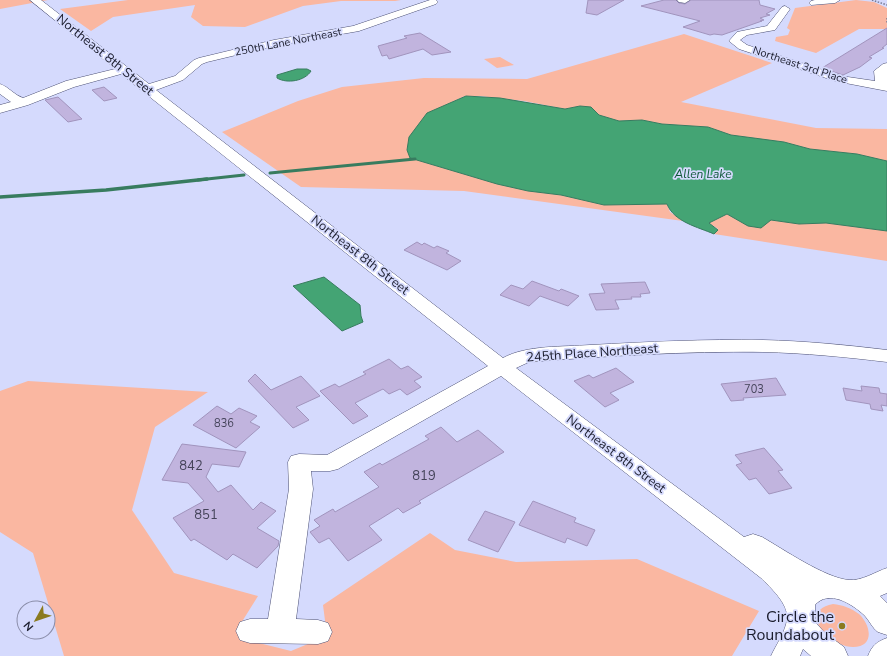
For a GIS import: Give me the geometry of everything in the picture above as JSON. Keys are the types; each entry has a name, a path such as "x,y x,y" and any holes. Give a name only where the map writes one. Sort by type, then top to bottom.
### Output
{"street":[{"name":"Northeast 8th Street","path":"35,0 502,367 770,570 789,590 805,630 812,640 822,649 834,656"},
{"path":"814,3 835,0"},
{"name":"250th Lane Northeast","path":"147,89 179,78 198,62 207,59 274,43 355,29 433,2"},
{"name":"Northeast 3rd Place","path":"785,9 771,28 743,33 735,38 734,41 737,44 839,79 884,86"},
{"path":"884,86 880,71 887,66"},
{"path":"0,109 24,102 70,84 123,70"},
{"path":"0,88 4,93 24,102"},
{"name":"245th Place Northeast","path":"280,631 301,489 299,462 330,463 516,359 529,356 621,349 762,346 831,350 887,356"},
{"name":"Northeast 8th Street","path":"688,508 709,516 788,565 871,604 887,622"},
{"path":"785,656 795,637 802,601 809,593 820,589 841,590 874,587 887,579"},
{"path":"250,631 318,632"},
{"path":"882,656 887,651"}],"path":[{"path":"872,0 887,5"},
{"path":"887,18 887,23"}],"shaded area":[{"path":"0,0 48,0 0,9"},
{"path":"128,0 401,0 341,1 303,6 245,27 203,26 191,17 195,5 113,17 91,31 60,9"},
{"path":"856,0 874,2 887,8 887,29 859,29 816,53 775,41 776,37 788,35 790,30 787,28 795,8"},
{"path":"684,34 772,63 681,102 816,128 887,129 887,161 857,154 810,149 784,142 731,135 708,127 662,124 642,120 619,121 599,115 580,106 565,109 524,101 480,96 465,96 452,102 410,158 497,184 528,191 561,195 604,205 667,204 670,212 683,221 464,191 301,187 222,132 298,101 342,87 424,78 527,79"},
{"path":"500,57 514,65 497,68 484,59"},
{"path":"727,214 748,226 771,220 799,224 826,223 887,231 887,261 714,234 718,229 709,223"},
{"path":"28,381 208,392 155,427 132,510 174,573 258,596 238,628 243,639 291,651 327,636 323,605 430,533 455,550 516,562 637,559 759,611 732,656 64,656 56,629 56,600 47,600 33,553 0,532 0,391"},
{"path":"833,604 850,608 859,614 868,629 869,635 865,643 860,646 853,647 843,645 834,641 820,628 817,620 817,614 822,608"}],"water":[{"path":"297,69 307,69 311,71 305,77 296,80 286,81 277,78 277,75"},
{"name":"Allen Lake","path":"466,96 500,98 565,109 580,106 591,107 599,115 619,121 642,120 662,124 708,127 731,135 784,142 810,149 857,154 887,161 887,231 826,223 799,224 771,220 761,228 748,226 727,214 709,223 718,230 714,234 681,220 670,210 667,204 604,205 561,195 528,191 497,184 410,158 407,150 409,137 427,113"},
{"path":"324,277 360,305 363,322 342,331 293,286"}],"building":[{"path":"588,0 624,0 597,15 586,13"},
{"path":"664,0 676,0 679,3 685,4 691,0 759,0 760,5 775,9 766,14 770,15 760,18 764,20 760,21 762,21 722,35 710,35 683,27 700,21 641,6"},
{"path":"887,28 887,44 882,48 884,48 869,57 872,58 860,67 843,75 822,68"},
{"path":"420,33 451,52 432,55 423,49 389,59 387,55 382,56 378,46 407,38 404,36"},
{"path":"104,87 117,98 104,101 92,90"},
{"path":"58,97 82,119 68,122 45,100"},
{"path":"417,242 422,245 424,243 434,248 437,246 449,251 446,253 461,261 447,270 404,250"},
{"path":"532,281 559,291 561,289 579,296 568,306 540,296 529,306 500,295 511,285 523,289"},
{"path":"645,282 650,293 640,294 641,297 631,297 632,299 615,300 619,309 596,310 589,294 605,293 601,284"},
{"path":"389,359 401,369 408,366 422,377 414,381 421,387 407,395 400,389 389,394 383,389 355,403 368,416 353,424 320,391 335,384 339,387 366,374 363,372"},
{"path":"616,368 634,382 610,393 619,400 605,407 574,381 589,375 593,378"},
{"path":"255,374 271,390 301,376 320,396 296,407 309,420 293,428 248,381"},
{"path":"776,378 786,395 743,398 744,400 731,401 721,384"},
{"path":"861,386 879,388 880,393 887,394 887,406 881,405 883,411 871,409 870,404 846,400 843,388 862,391"},
{"path":"217,406 231,414 239,408 257,416 250,422 260,427 236,448 193,425"},
{"path":"441,427 457,442 478,430 504,452 419,501 421,503 403,513 398,508 369,526 382,540 348,561 329,538 319,543 310,532 320,526 314,520 333,509 335,512 379,487 364,472 380,463 382,465 429,439 425,436"},
{"path":"182,444 246,452 239,467 212,464 206,477 218,492 231,485 253,510 261,502 276,511 257,528 279,541 278,546 257,568 233,554 227,560 194,539 191,541 173,518 204,501 188,483 162,480"},
{"path":"764,448 783,470 778,471 792,488 769,494 756,478 749,480 736,465 742,463 735,455"},
{"path":"533,501 576,518 574,522 595,530 587,546 567,538 565,543 519,525"},
{"path":"485,511 515,522 498,552 468,540"}],"waterway":[{"path":"270,173 415,159"},
{"path":"198,180 244,175"},
{"path":"0,197 106,190 207,179"}],"place":[{"name":"Circle the Roundabout","path":"842,626"}]}
